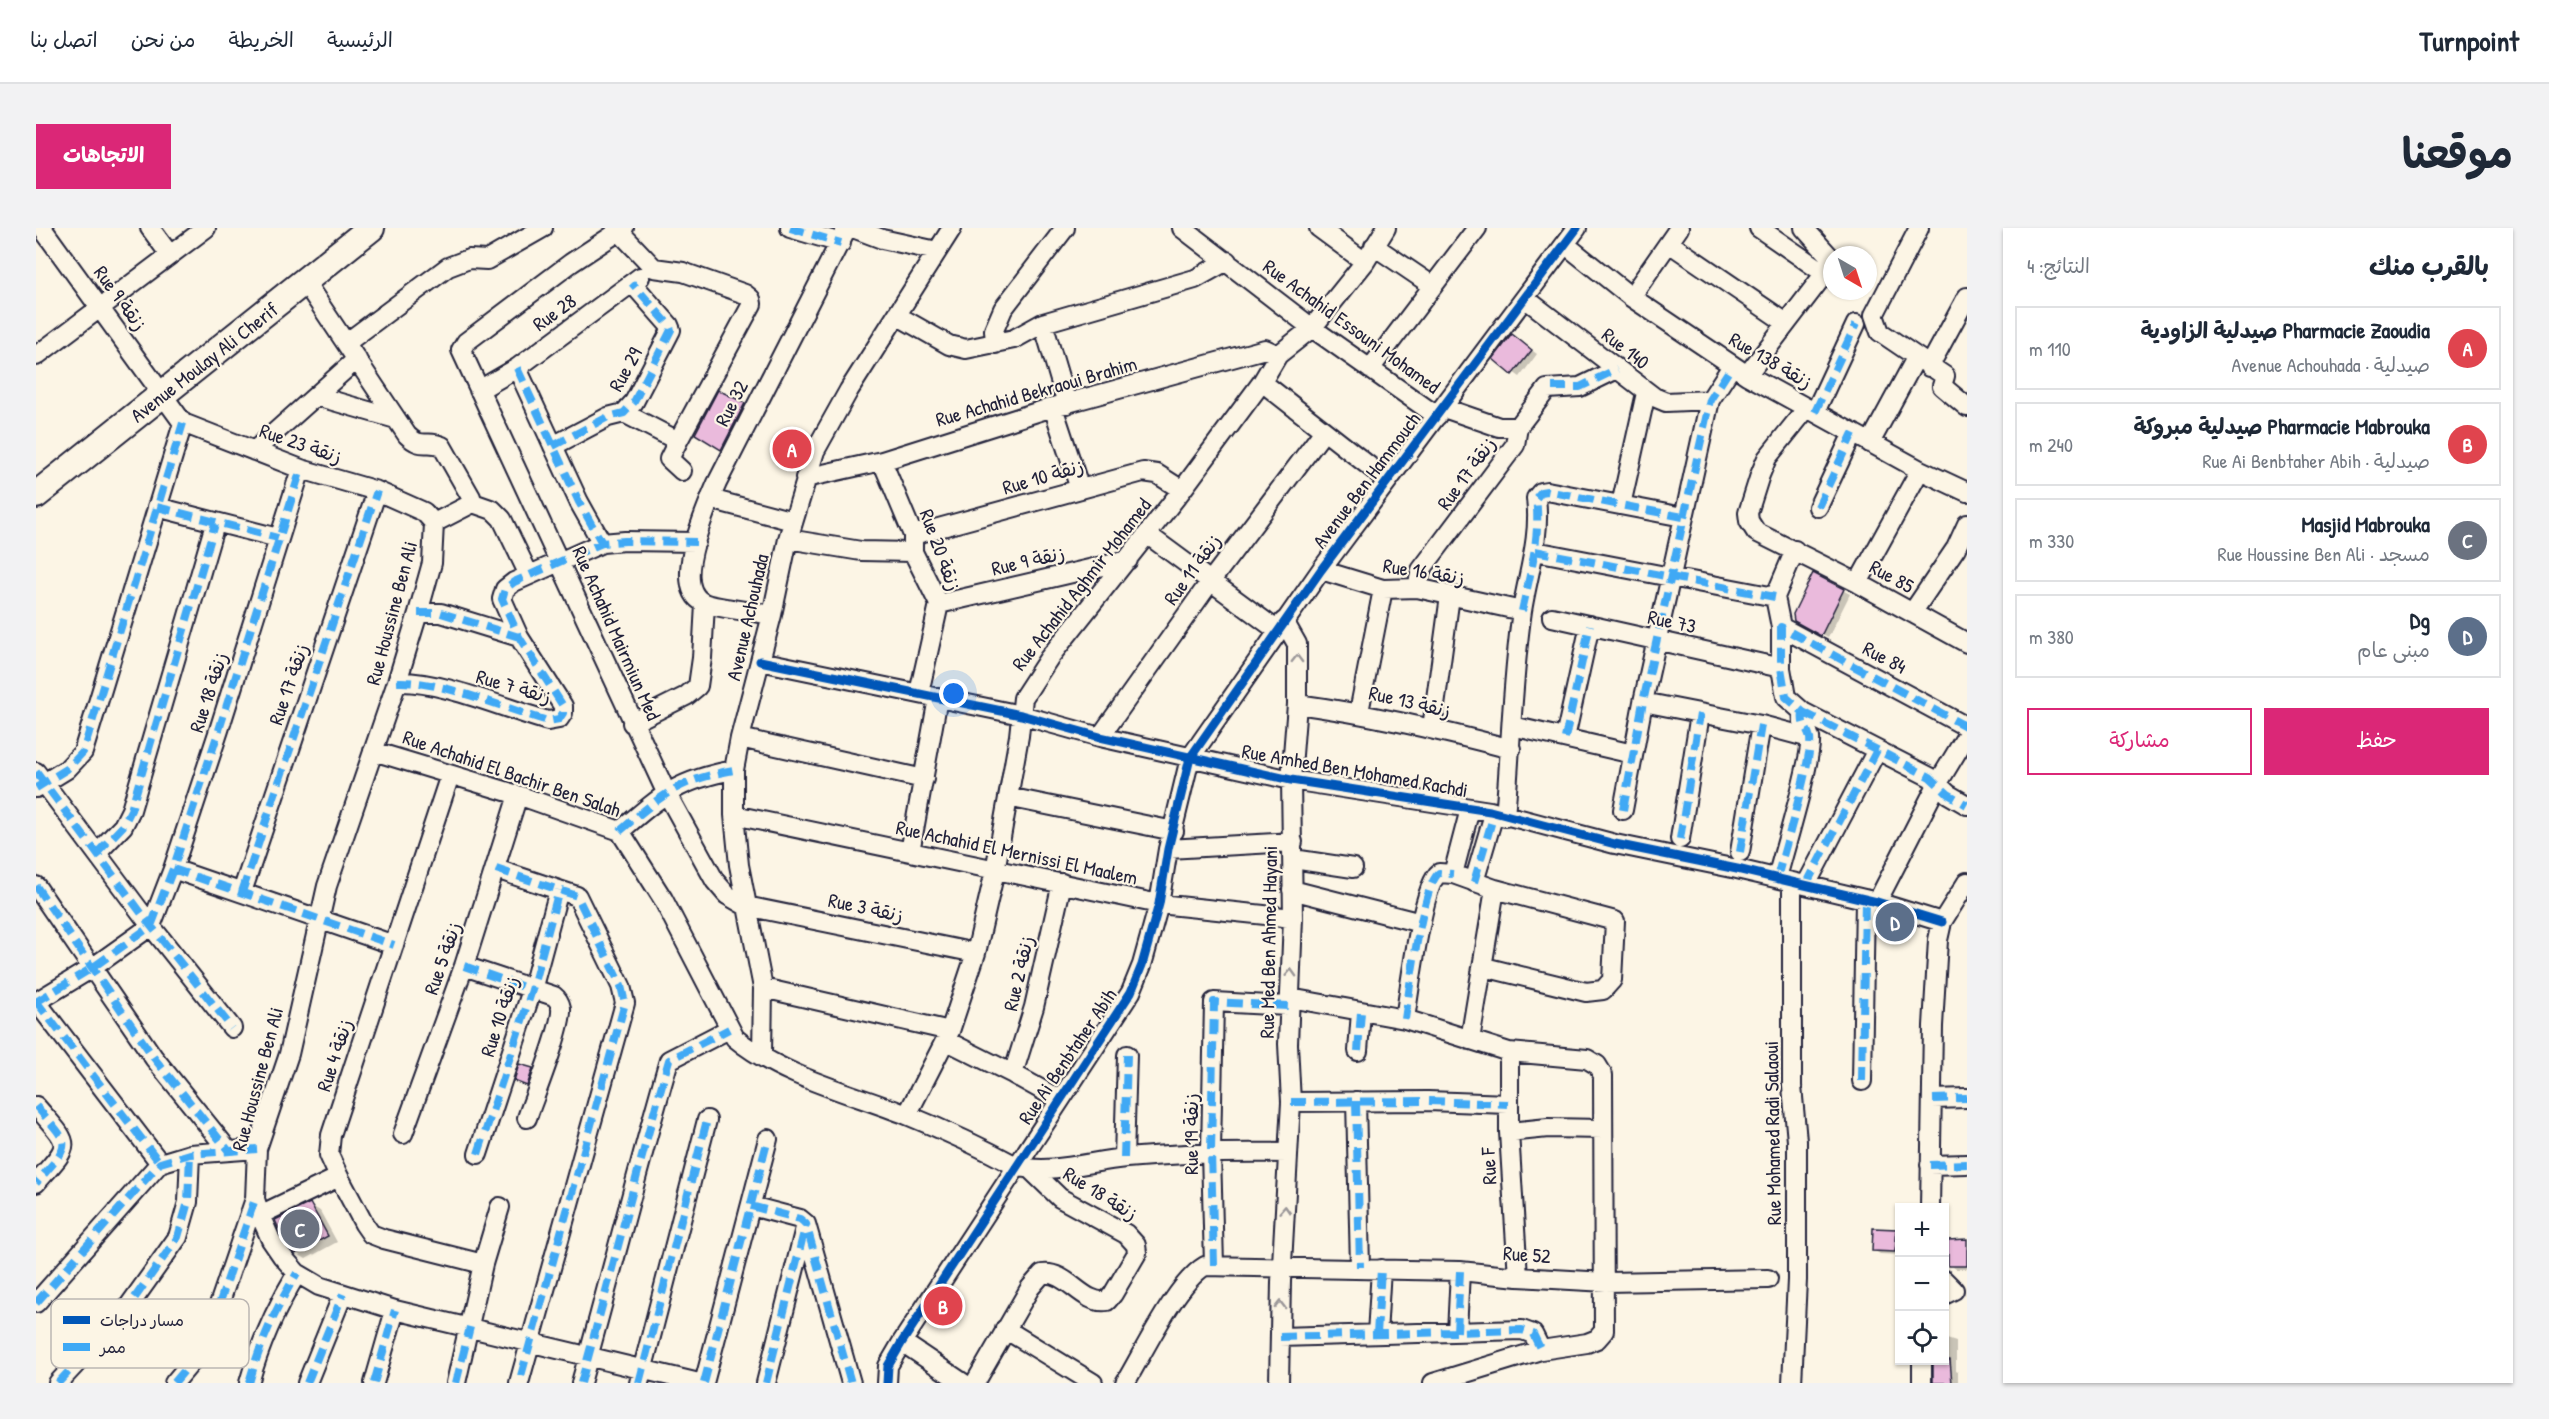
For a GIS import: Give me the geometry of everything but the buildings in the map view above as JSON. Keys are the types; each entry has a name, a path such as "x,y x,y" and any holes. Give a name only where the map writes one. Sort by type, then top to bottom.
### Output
{"street":[{"name":"Rue 9 زنقة","path":"42,228 101,307 162,395"},
{"path":"150,228 170,255"},
{"path":"36,356 206,228"},
{"path":"346,343 448,267 469,259 487,260 543,228"},
{"path":"790,228 844,235"},
{"path":"853,228 882,239 937,251"},
{"name":"Avenue Achouhada","path":"762,1055 763,988 739,865 734,815 734,770 740,738 772,615 788,539 815,451 849,390 952,228"},
{"path":"994,344 994,330 1003,309 1065,228"},
{"name":"Rue Achahid Essouni Mohamed","path":"1182,228 1312,328 1370,369 1441,412 1499,427 1518,427"},
{"path":"1319,228 1433,286"},
{"name":"Rue Achahid Aghmir Mohamed","path":"907,1115 947,1036 976,953 995,871 1023,698 1032,682 1182,490 1262,382 1278,355 1312,328 1369,254 1386,228"},
{"path":"1370,369 1477,228"},
{"name":"Avenue Ben Hammouch","path":"1190,758 1321,570 1577,228"},
{"path":"1631,297 1679,228"},
{"path":"1759,228 1823,262"},
{"path":"1804,228 1823,256"},
{"path":"1919,228 1874,315 1880,332 1922,363 1945,376 1942,386 1967,407"},
{"path":"619,229 654,268 683,272 745,294 751,299 752,304 669,459 682,471"},
{"name":"Rue Achahid Mairmiun Med","path":"619,229 466,342 461,350 561,561 632,723 666,792 715,881 727,895 746,906"},
{"name":"Avenue Moulay Ali Cherif","path":"39,486 162,395 305,282 363,230"},
{"name":"Rue 32","path":"705,604 695,594 690,584 690,563 710,499 844,235"},
{"path":"1669,243 1785,322"},
{"name":"Rue 138 زنقة","path":"1566,244 1631,297 1739,371 1920,470 1967,492"},
{"path":"898,316 958,349 994,344 1014,339 1043,323 1196,279 1227,261"},
{"name":"Rue 28","path":"479,390 517,368 654,268"},
{"path":"1623,810 1643,702 1710,400 1785,322 1823,273"},
{"path":"305,282 396,419 416,443 435,443 442,446 473,503 492,510 502,519 529,575"},
{"name":"Rue 29","path":"553,446 608,417 624,412 634,402 671,330 632,283"},
{"path":"1870,443 1967,297"},
{"name":"Rue 140","path":"1526,299 1646,393 1666,402 1710,400"},
{"path":"1043,323 1080,489"},
{"name":"Rue 85","path":"1856,324 1811,410 1767,458 1748,513 1749,521 1756,532 1858,583 1967,643"},
{"name":"Rue Achahid Bekraoui Brahim","path":"805,478 882,460 1060,405 1265,349 1278,355"},
{"path":"254,452 357,359"},
{"path":"517,368 602,543"},
{"name":"Rue 17 زنقة","path":"1417,588 1421,570 1515,445 1518,427 1541,393 1552,387 1580,387 1617,369"},
{"path":"1262,382 1387,480"},
{"path":"1621,505 1646,393"},
{"path":"162,395 183,423 83,752 67,770 39,781 97,852 151,926 232,1028"},
{"path":"316,396 396,419"},
{"path":"624,412 678,441"},
{"name":"Rue 23 زنقة","path":"183,423 301,469 377,491 424,512 434,523"},
{"name":"Rue 11 زنقة","path":"1100,737 1210,582 1324,431"},
{"path":"1818,507 1853,433"},
{"name":"Rue 20 زنقة","path":"882,460 939,604 920,693"},
{"name":"Rue 18 زنقة","path":"151,926 173,869 301,469"},
{"path":"1858,583 1920,470"},
{"name":"Rue 10 زنقة","path":"788,539 861,551 913,543 1080,489 1149,471 1166,478 1182,490"},
{"name":"Rue 17 زنقة","path":"242,892 377,491"},
{"path":"1473,882 1500,815 1511,749 1522,611 1535,551 1538,518 1536,498 1541,492 1683,516"},
{"path":"710,499 793,520"},
{"path":"434,523 473,503"},
{"path":"157,507 215,524 278,538"},
{"name":"Rue Houssine Ben Ali","path":"434,523 432,563 418,613 398,682 327,886 289,1054 257,1149 257,1207 271,1240 297,1273 319,1286 395,1310 589,1356 640,1377 699,1383"},
{"path":"97,852 123,826 131,810 215,524"},
{"path":"1912,613 1961,551 1967,524"},
{"path":"1148,535 1210,582 1281,626"},
{"path":"519,637 504,604 502,594 508,586 602,543 696,542"},
{"path":"1795,550 1775,597 1781,627 1781,668 1786,697 1803,712 1938,783 1948,794 1967,805"},
{"path":"1535,551 1670,579 1775,597"},
{"name":"Rue 9 زنقة","path":"939,604 1128,560"},
{"name":"Rue 16 زنقة","path":"1321,570 1383,589 1417,588 1522,611"},
{"path":"1359,712 1383,589"},
{"path":"1432,728 1450,596"},
{"path":"632,723 686,696 698,686 705,604 772,615"},
{"path":"418,613 441,613 519,637"},
{"name":"Rue 73","path":"1552,617 1781,668"},
{"path":"1565,738 1590,625"},
{"name":"Rue Med Ben Ahmed Hayani","path":"1279,1383 1282,1268 1291,1102 1289,1002 1293,851 1291,780 1297,704 1298,644 1281,626"},
{"name":"Rue 84","path":"1781,627 1967,727"},
{"name":"Rue 7 زنقة","path":"398,682 409,682 477,698 548,721 559,719 563,713 563,706 519,637"},
{"name":"Rue Amhed Ben Mohamed Rachdi","path":"760,661 1021,715 1100,737 1291,780 1500,815 1625,846 1871,900 1942,922"},
{"path":"910,852 938,698"},
{"path":"1643,702 1761,725 1810,738"},
{"name":"Rue 13 زنقة","path":"1297,704 1359,712 1511,749"},
{"path":"1792,882 1810,738 1802,724 1803,712"},
{"path":"1680,839 1700,714"},
{"path":"1740,852 1761,725"},
{"path":"1512,726 1633,754"},
{"path":"1863,1081 1871,900 1967,735"},
{"path":"740,738 924,779"},
{"name":"Rue Mohamed Radi Salaoui","path":"1792,1383 1797,1269 1797,1141 1792,1086 1792,882 1877,750"},
{"name":"Rue Achahid El Bachir Ben Salah","path":"373,751 518,795 620,831 663,899 729,1029 743,1045 806,1078 907,1115 1023,1167"},
{"name":"Rue Ai Benbtaher Abih","path":"887,1383 888,1366 902,1342 1023,1167 1060,1100 1131,992 1142,965 1159,904 1168,849 1190,758"},
{"path":"620,831 666,792 696,779 734,770"},
{"name":"Rue 4 زنقة","path":"450,775 330,1135 329,1155 372,1234 483,1264"},
{"name":"Rue 5 زنقة","path":"403,1134 464,966 518,795"},
{"path":"1008,797 1174,831"},
{"path":"1453,874 1470,809"},
{"name":"Rue Achahid El Mernissi El Maalem","path":"734,815 1159,904 1293,918"},
{"path":"1168,849 1293,851 1353,868"},
{"path":"173,869 394,945"},
{"path":"495,869 574,894 580,898 621,987 625,1008 519,1383"},
{"path":"1405,1019 1421,922 1434,878 1442,872 1495,889 1615,921 1610,983 1603,990 1592,993 1484,967"},
{"path":"1930,1203 1933,1026 1938,940 1942,922 1967,882"},
{"name":"Rue 2 زنقة","path":"1013,1074 1034,1007 1062,883"},
{"path":"36,886 154,1058 228,1150"},
{"path":"1470,1040 1484,967 1495,889"},
{"name":"Rue 10 زنقة","path":"478,1154 532,990 560,890"},
{"path":"1292,890 1421,922"},
{"name":"Rue 3 زنقة","path":"746,906 976,953"},
{"path":"151,926 92,968 36,1001 160,1163"},
{"path":"464,966 554,996 560,1003 561,1014 527,1118"},
{"path":"763,988 947,1036 1060,1100"},
{"name":"Rue 19 زنقة","path":"1214,1266 1211,1152 1214,1002 1289,1002"},
{"path":"1289,1002 1405,1019 1509,1052 1587,1059 1597,1065 1604,1075 1606,1282 1605,1327 1601,1335 1587,1343 1541,1350 1433,1383"},
{"path":"1358,1051 1361,1012"},
{"path":"581,1383 669,1060 729,1029"},
{"name":"Rue F","path":"1509,1052 1509,1132 1518,1277"},
{"path":"1124,1158 1127,1054"},
{"path":"1933,1099 1967,1098"},
{"path":"1356,1101 1360,1267"},
{"path":"1291,1102 1508,1104"},
{"path":"36,1106 63,1137 65,1146 62,1154 36,1183"},
{"path":"640,1377 707,1120"},
{"path":"1509,1132 1548,1128 1604,1129"},
{"path":"704,1383 768,1140"},
{"path":"36,1303 160,1163 190,1154 257,1149"},
{"path":"1023,1167 1056,1168 1124,1158 1211,1152 1288,1153"},
{"path":"134,1299 178,1237 188,1202 190,1154"},
{"path":"1930,1165 1967,1164"},
{"name":"Rue 18 زنقة","path":"975,1383 1030,1288 1042,1274 1055,1275 1096,1301 1107,1301 1137,1253 1136,1245 1126,1234 1066,1202 1023,1167"},
{"path":"222,1299 257,1207 339,1177"},
{"path":"751,1206 801,1219 806,1224 851,1383"},
{"path":"456,1383 483,1264 500,1207"},
{"path":"766,1383 806,1224"},
{"path":"1125,1383 1191,1277 1206,1266 1214,1266"},
{"name":"Rue 52","path":"1214,1266 1460,1270 1518,1277 1606,1282 1768,1279"},
{"path":"1377,1334 1381,1269"},
{"path":"1457,1332 1460,1270"},
{"path":"249,1383 257,1353 275,1310 297,1273"},
{"path":"307,1383 343,1294"},
{"path":"374,1383 395,1310"},
{"path":"1005,1329 1093,1383"},
{"path":"1280,1338 1528,1331 1533,1334 1541,1350"},
{"path":"902,1342 963,1383"},
{"path":"1922,1365 1922,1383"},
{"path":"58,1383 72,1368"},
{"path":"174,1383 187,1368"}],"marked path":[{"path":"790,228 841,243"},
{"path":"553,446 608,417 624,413 634,402 671,330 632,283"},
{"path":"1815,412 1856,324"},
{"path":"1623,810 1643,702 1710,400 1732,366"},
{"path":"517,368 579,502 602,543"},
{"path":"1552,387 1580,387 1617,369"},
{"path":"36,788 67,769 83,752 183,423"},
{"path":"1818,507 1853,433"},
{"path":"36,1002 92,968 151,926 173,869 219,730 301,469"},
{"path":"242,892 377,491"},
{"path":"1522,611 1536,541 1536,498 1541,492 1547,491 1683,517"},
{"path":"157,507 278,538"},
{"path":"97,853 123,826 131,810 215,524"},
{"path":"397,682 453,690 548,721 559,719 563,713 563,706 519,637 502,599 505,589 514,582 602,543 696,542"},
{"path":"1535,551 1775,597"},
{"path":"418,613 441,613 519,637"},
{"path":"1565,738 1590,625"},
{"path":"1777,878 1810,748 1810,738 1804,724 1803,712 1786,697 1781,668 1781,627 1967,727"},
{"path":"1803,712 1930,777 1948,794 1967,805"},
{"path":"1680,839 1700,714"},
{"path":"1740,852 1761,725"},
{"path":"1806,885 1877,750"},
{"path":"620,831 660,799 684,784 734,770"},
{"path":"36,772 151,926 232,1028"},
{"path":"1474,882 1494,814"},
{"path":"173,869 394,945"},
{"path":"496,869 577,896 621,986 625,1003 519,1383"},
{"path":"1405,1019 1417,941 1427,897 1439,873 1453,874"},
{"path":"36,886 154,1058 228,1150"},
{"path":"478,1154 532,990 559,890"},
{"path":"1862,1081 1865,899"},
{"path":"464,966 532,990"},
{"path":"36,1001 160,1163"},
{"path":"1214,1265 1211,1152 1214,1002 1288,1006"},
{"path":"1358,1051 1361,1012"},
{"path":"581,1383 669,1060 729,1029"},
{"path":"1124,1158 1127,1055"},
{"path":"1933,1099 1967,1098"},
{"path":"1356,1101 1360,1267"},
{"path":"1291,1102 1428,1101 1508,1104"},
{"path":"36,1106 62,1138 63,1145 57,1159 36,1183"},
{"path":"639,1383 707,1120"},
{"path":"704,1383 768,1139"},
{"path":"36,1303 160,1163 190,1154 257,1149"},
{"path":"134,1299 178,1237 188,1202 190,1154"},
{"path":"1930,1165 1967,1164"},
{"path":"221,1299 255,1199"},
{"path":"751,1206 800,1219 806,1224 851,1383"},
{"path":"766,1383 806,1224"},
{"path":"1377,1334 1381,1269"},
{"path":"1457,1332 1460,1271"},
{"path":"249,1383 269,1326 297,1273"},
{"path":"307,1383 343,1294"},
{"path":"374,1383 395,1310"},
{"path":"456,1383 470,1327"},
{"path":"1280,1337 1522,1330 1533,1334 1541,1350"},
{"path":"58,1383 72,1368"},
{"path":"174,1383 186,1368"}],"cycle path":[{"path":"887,1383 888,1366 902,1342 1131,992 1142,965 1159,904 1168,849 1190,758 1321,570 1577,228"},
{"path":"760,661 1021,715 1100,737 1291,780 1490,811 1615,844 1737,869 1877,902 1942,922"}],"place":[{"name":"Pharmacie Zaoudia صيدلية الزاودية","path":"792,449"},
{"name":"Dg","path":"1895,922"},
{"name":"Masjid Mabrouka","path":"300,1229"},
{"name":"Pharmacie Mabrouka صيدلية مبروكة","path":"943,1306"}]}
